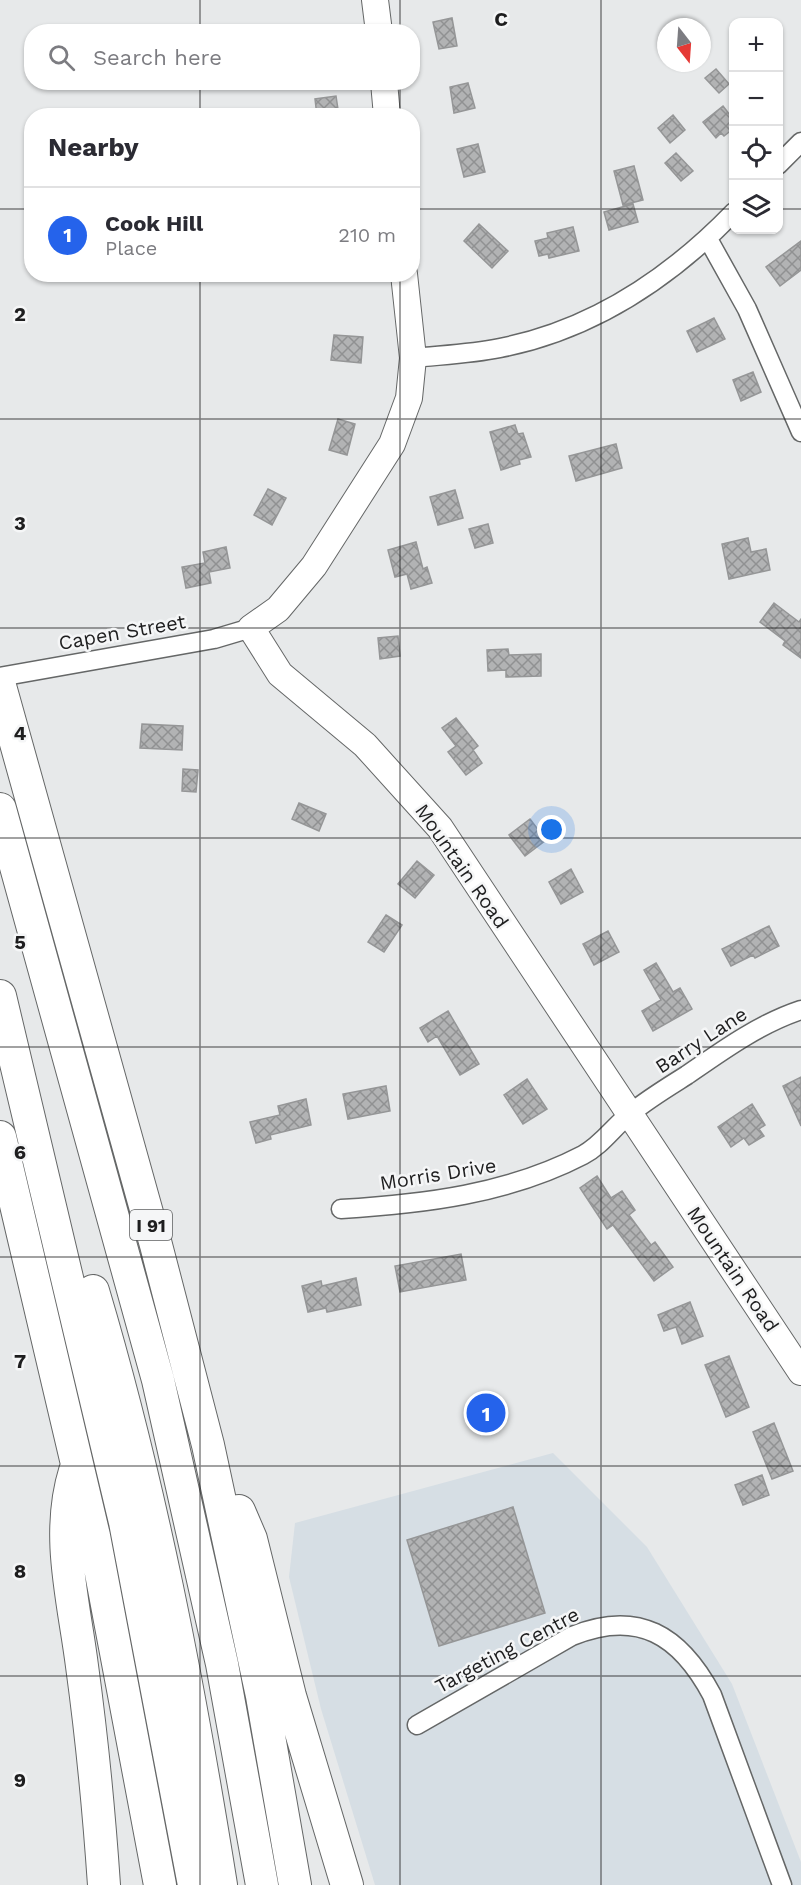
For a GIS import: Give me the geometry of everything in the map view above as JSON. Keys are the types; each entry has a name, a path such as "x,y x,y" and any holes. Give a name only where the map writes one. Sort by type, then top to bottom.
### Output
{"highway":[{"name":"I 91","path":"0,686 156,1245 216,1478 262,1696 295,1885"},
{"path":"0,809 140,1311 178,1464 222,1664 262,1885"},
{"path":"2,1005 123,1511 156,1674 194,1885"},
{"path":"2,1005 76,1235 127,1417 179,1643 221,1885"},
{"path":"69,1056 87,1151 138,1350 174,1511 240,1885"},
{"path":"0,1137 78,1462 106,1591 160,1885"},
{"path":"78,1462 68,1497 65,1535 91,1741 104,1885"},
{"path":"216,1478 235,1504 251,1539 290,1696 347,1885"}],"street":[{"path":"375,0 378,24"},
{"path":"385,90 386,108"},
{"path":"783,160 801,142"},
{"path":"413,358 500,348 592,318 642,290 675,268 729,217"},
{"path":"708,239 747,309 801,432"},
{"path":"251,628 279,609 314,566 392,444 409,398 413,358 405,282"},
{"name":"Capen Street","path":"0,677 214,639 251,628"},
{"name":"Mountain Road","path":"251,628 280,674 365,745 440,828 801,1372"},
{"name":"Barry Lane","path":"629,1114 735,1042 781,1017 801,1010"},
{"name":"Morris Drive","path":"341,1209 409,1205 501,1188 584,1154 609,1135 629,1114"},
{"name":"Targeting Centre","path":"417,1725 572,1636 594,1627 636,1625 657,1633 680,1649 699,1671 712,1695 782,1885"}],"shaded area":[{"path":"553,1453 647,1547 732,1684 801,1862 801,1885 375,1885 321,1709 289,1577 295,1523"}],"building":[{"path":"452,18 457,46 439,49 433,22"},
{"path":"716,69 729,84 719,93 705,78"},
{"path":"468,83 475,108 454,113 450,87"},
{"path":"336,96 338,108 316,108 315,99"},
{"path":"723,106 729,114 729,132 724,136 721,133 716,138 703,122"},
{"path":"673,115 685,130 670,143 658,128"},
{"path":"478,144 485,172 464,177 457,149"},
{"path":"676,153 693,171 681,181 665,163"},
{"path":"634,166 643,200 623,205 614,171"},
{"path":"633,204 638,222 609,230 604,212"},
{"path":"479,224 508,251 492,268 464,241"},
{"path":"573,227 579,251 549,258 548,254 539,256 535,241 548,238 547,233"},
{"path":"801,241 801,270 780,286 766,267"},
{"path":"714,318 725,339 697,352 687,331"},
{"path":"334,335 363,337 361,363 331,360"},
{"path":"753,372 761,392 741,401 733,380"},
{"path":"338,419 355,424 347,455 329,450"},
{"path":"515,425 518,434 523,433 531,457 519,460 520,464 501,470 490,432"},
{"path":"616,444 622,468 576,481 569,456"},
{"path":"268,489 286,498 272,525 254,515"},
{"path":"455,490 463,518 438,525 430,497"},
{"path":"488,524 493,543 475,548 469,529"},
{"path":"748,538 751,552 766,549 770,570 729,579 722,544"},
{"path":"416,542 423,569 427,567 432,583 411,589 407,574 395,577 388,550"},
{"path":"226,547 230,568 209,572 211,583 186,588 182,567 205,563 203,552"},
{"path":"774,603 799,622 801,619 801,658 783,645 785,641 760,622"},
{"path":"398,636 400,656 380,659 378,638"},
{"path":"508,649 509,655 541,654 541,676 506,677 506,670 488,671 487,650"},
{"path":"456,718 478,746 473,750 482,763 466,775 448,752 456,746 442,728"},
{"path":"142,724 183,726 182,750 140,748"},
{"path":"183,769 198,770 196,792 182,791"},
{"path":"299,803 326,814 319,831 292,819"},
{"path":"530,819 546,840 525,856 509,835"},
{"path":"417,861 434,875 415,898 398,884"},
{"path":"571,869 583,892 561,904 549,882"},
{"path":"386,915 402,925 384,952 368,942"},
{"path":"769,926 779,946 755,958 753,955 731,966 722,949"},
{"path":"608,931 619,952 594,965 583,944"},
{"path":"656,963 673,992 680,988 692,1009 653,1031 642,1011 661,1000 644,970"},
{"path":"448,1011 479,1064 460,1075 437,1036 428,1042 420,1028"},
{"path":"801,1077 801,1126 783,1086"},
{"path":"527,1079 547,1109 523,1124 504,1095"},
{"path":"386,1086 390,1111 348,1119 343,1094"},
{"path":"306,1099 311,1125 270,1135 271,1139 256,1143 250,1122 280,1115 278,1106"},
{"path":"752,1104 765,1125 759,1129 764,1136 749,1145 744,1138 731,1147 718,1127"},
{"path":"597,1176 611,1198 622,1191 635,1210 629,1215 651,1245 655,1242 673,1267 654,1281 613,1225 607,1229 580,1188"},
{"path":"461,1254 466,1280 400,1292 395,1266"},
{"path":"356,1278 361,1305 327,1312 326,1308 308,1312 302,1286 321,1281 322,1286"},
{"path":"690,1302 703,1336 682,1344 676,1327 664,1331 658,1315"},
{"path":"729,1356 749,1407 726,1417 705,1365"},
{"path":"774,1423 793,1471 772,1479 753,1432"},
{"path":"762,1475 769,1495 743,1505 735,1485"},
{"path":"513,1507 545,1613 439,1646 407,1540"}],"place":[{"name":"Cook Hill","path":"486,1413"}]}
